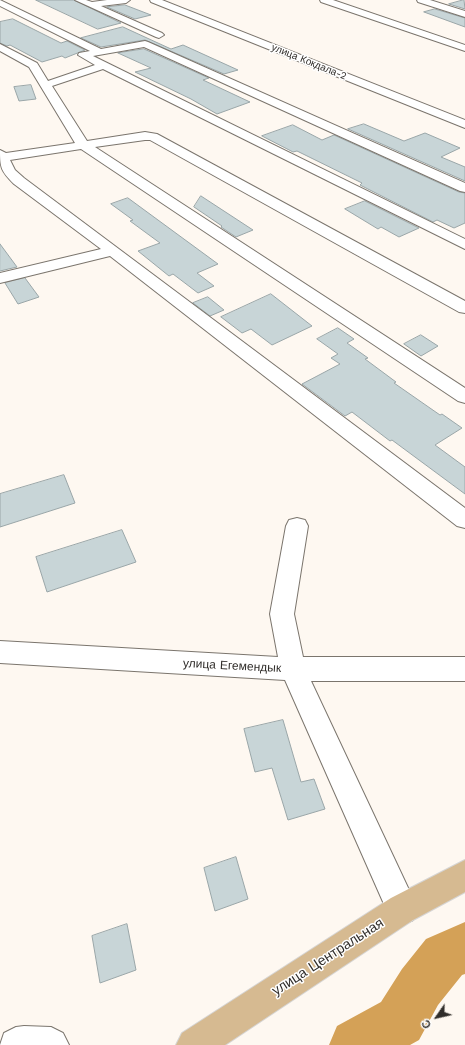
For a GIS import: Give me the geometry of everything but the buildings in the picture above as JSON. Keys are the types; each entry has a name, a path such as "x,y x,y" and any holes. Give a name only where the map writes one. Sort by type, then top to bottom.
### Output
{"main road":[{"name":"улица Центральная","path":"194,1045 402,909 465,875"}],"street":[{"path":"79,0 159,35"},
{"path":"91,5 126,0"},
{"name":"улица Кокдала-2","path":"154,0 465,124"},
{"path":"324,0 465,48"},
{"path":"421,0 465,14"},
{"path":"0,2 100,52"},
{"path":"465,188 145,44 83,55 465,245"},
{"path":"0,47 33,66 83,146 465,397"},
{"path":"45,85 104,65"},
{"path":"465,308 153,137 145,136 83,146 1,156 9,172 19,181 114,251 465,520"},
{"path":"0,278 114,251"},
{"path":"297,526 282,614 293,669 402,909"},
{"name":"улица Егемендык","path":"0,652 293,669 465,670"},
{"path":"16,1045 51,1045"}],"waterway":[{"path":"356,1045 400,1021 420,987 444,957 465,947"}]}
